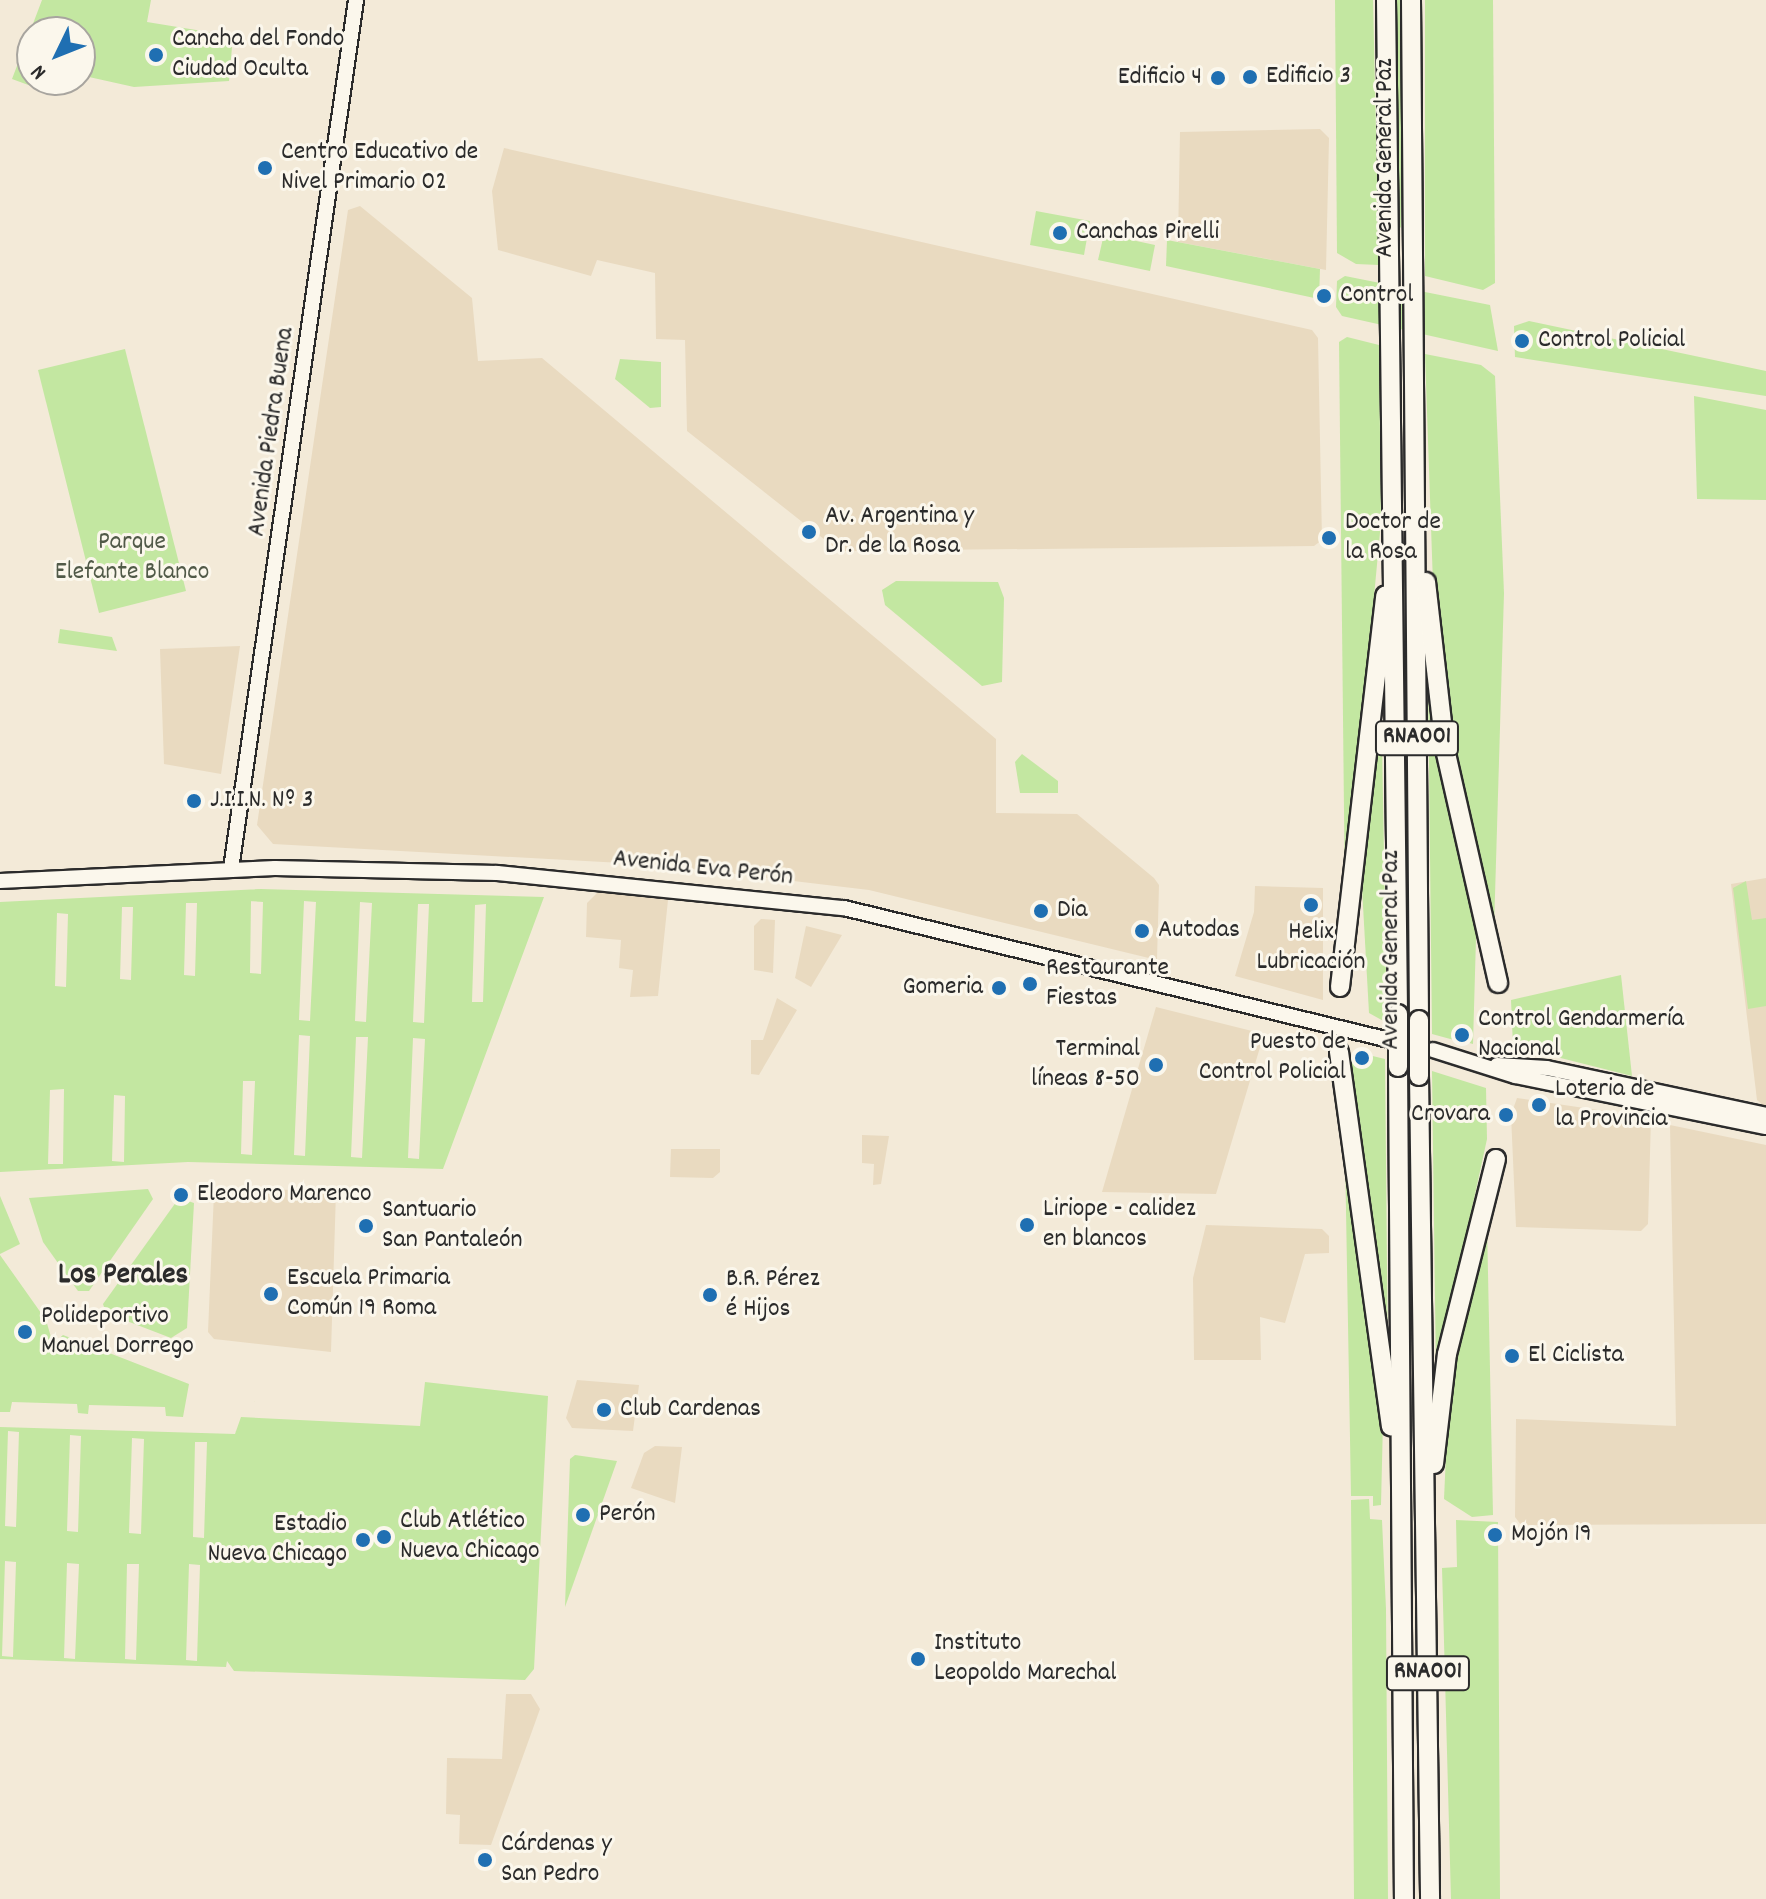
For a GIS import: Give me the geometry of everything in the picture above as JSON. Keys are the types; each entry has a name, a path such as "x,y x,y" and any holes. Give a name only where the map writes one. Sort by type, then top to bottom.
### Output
{"highway":[{"name":"Avenida General Paz","path":"1386,0 1394,518 1404,1899"},
{"name":"Avenida General Paz","path":"1411,0 1419,1076 1430,1899"},
{"path":"1414,455 1441,724 1498,983"},
{"path":"1340,987 1394,518"},
{"path":"1339,1052 1401,1525"},
{"path":"1426,1526 1444,1370 1496,1159"},
{"path":"1396,1899 1403,1808"},
{"path":"1430,1820 1439,1899"}],"main road":[{"name":"Avenida Piedra Buena","path":"231,869 356,0"},
{"name":"Avenida Eva Perón","path":"0,881 231,869 497,873 844,908 1385,1039"},
{"path":"1433,1050 1496,1065 1547,1068 1766,1115"},
{"path":"1496,1065 1515,1076 1766,1127"}],"shaded area":[{"path":"1320,129 1329,138 1326,270 1178,242 1180,132"},
{"path":"504,148 1312,330 1318,338 1322,540 1314,546 839,551 687,431 685,340 656,339 655,273 597,260 591,276 498,250 492,191"},
{"path":"360,206 472,298 478,361 542,358 996,739 996,813 1077,814 1154,878 1159,885 1157,960 869,890 658,865 273,844 257,825 348,210"},
{"path":"240,646 221,774 164,764 160,649"},
{"path":"1766,878 1766,1108 1757,1100 1731,884"},
{"path":"1255,886 1323,888 1323,1000 1235,976 1254,912"},
{"path":"598,892 668,900 658,996 630,997 633,970 619,968 621,940 586,937 587,903"},
{"path":"761,919 775,920 773,973 754,970 754,926"},
{"path":"806,926 842,935 811,987 795,978"},
{"path":"777,998 797,1010 759,1075 751,1074 751,1040 763,1040"},
{"path":"1156,1007 1264,1034 1216,1194 1102,1192"},
{"path":"1517,1098 1651,1118 1648,1224 1641,1231 1516,1227 1511,1115"},
{"path":"1670,1125 1766,1145 1766,1524 1521,1525 1515,1517 1516,1419 1676,1426"},
{"path":"862,1135 889,1136 881,1184 873,1185 874,1164 862,1163"},
{"path":"671,1149 720,1149 720,1172 713,1178 670,1177"},
{"name":"Escuela Primaria Común 19 Roma","path":"220,1188 336,1191 331,1352 214,1339 208,1332 214,1193"},
{"path":"1206,1225 1322,1229 1329,1236 1329,1253 1305,1254 1285,1323 1260,1317 1261,1360 1194,1360 1193,1278"},
{"path":"577,1380 639,1385 633,1431 572,1428 566,1418"},
{"path":"655,1446 682,1447 675,1503 631,1488 644,1453"},
{"path":"506,1694 531,1694 540,1709 491,1845 459,1844 460,1815 446,1814 447,1758 502,1759"}],"green space":[{"name":"Cancha del Fondo Ciudad Oculta","path":"42,0 151,0 147,22 233,36 229,81 134,87 96,79 96,16 36,16"},
{"path":"1335,0 1373,0 1379,265 1356,264 1337,253"},
{"path":"1395,0 1403,0 1401,228 1399,226"},
{"path":"1425,0 1493,0 1495,283 1483,290 1425,276"},
{"name":"Canchas Pirelli","path":"1036,211 1090,221 1084,255 1030,245"},
{"path":"1104,234 1155,245 1150,271 1098,260"},
{"path":"1167,240 1320,269 1319,299 1166,266"},
{"path":"1345,276 1490,305 1498,351 1342,316 1336,307 1337,281"},
{"path":"1529,321 1766,371 1766,396 1515,357 1514,326"},
{"path":"1347,337 1379,345 1381,522 1345,905 1339,342"},
{"name":"Parque Elefante Blanco","path":"125,349 186,591 99,613 38,370"},
{"path":"1425,354 1481,365 1495,376 1504,593 1494,929 1450,745 1433,584"},
{"path":"620,359 661,362 661,407 650,408 615,379"},
{"path":"1694,396 1766,410 1766,500 1697,499"},
{"path":"896,581 998,582 1004,598 1002,682 982,686 885,605 882,590"},
{"path":"60,629 112,637 117,651 58,643"},
{"path":"1428,678 1477,903 1473,1044 1466,1042 1469,1029 1459,1026 1454,1040 1432,1034"},
{"path":"1381,687 1387,1023 1369,1013 1360,852"},
{"path":"1022,754 1058,781 1058,793 1020,793 1015,762"},
{"path":"1746,881 1752,920 1766,918 1766,1006 1748,1009 1733,888"},
{"path":"260,889 544,897 443,1169 188,1162 0,1172 0,902","holes":["251,901 263,902 261,974 250,973","304,901 316,902 310,1021 299,1020","360,902 372,903 366,1022 355,1021","186,903 197,903 195,976 184,975","418,904 429,904 424,1023 413,1022","486,904 483,1002 472,1002 475,905","122,907 133,907 131,980 120,979","57,913 68,914 66,987 55,986","299,1035 310,1036 305,1156 294,1155","356,1037 368,1037 362,1158 351,1157","413,1038 425,1039 419,1159 408,1158","243,1081 255,1081 252,1155 241,1154","64,1089 63,1164 48,1164 50,1090","114,1095 125,1096 124,1162 112,1161"]},
{"path":"1621,975 1632,1076 1513,1046 1511,1000"},
{"path":"1356,1052 1385,1059 1388,1369 1348,1059"},
{"path":"1432,1071 1486,1088 1487,1139 1436,1374"},
{"path":"1345,1153 1383,1421 1381,1505 1373,1506 1373,1496 1351,1496"},
{"path":"148,1189 153,1199 89,1291 78,1291 43,1242 29,1198"},
{"name":"Polideportivo Manuel Dorrego","path":"0,1196 20,1244 0,1254"},
{"path":"179,1198 194,1203 187,1328 171,1338 106,1313 103,1304"},
{"path":"1487,1225 1493,1515 1472,1517 1444,1499 1450,1366"},
{"path":"0,1255 46,1320 53,1344 63,1335 189,1384 183,1417 166,1416 165,1407 89,1405 88,1414 78,1413 77,1404 12,1402 10,1412 0,1412"},
{"name":"Club Atlético Nueva Chicago","path":"425,1382 548,1396 534,1669 525,1680 234,1671 227,1661 226,1667 0,1659 0,1427 235,1434 241,1417 420,1426","holes":["8,1431 19,1432 16,1527 5,1526","70,1435 81,1436 78,1532 67,1531","132,1438 144,1439 141,1534 129,1533","195,1442 207,1442 204,1538 193,1537","5,1561 16,1562 13,1657 2,1656","67,1563 79,1564 75,1659 64,1658","127,1564 139,1564 136,1660 125,1659","189,1564 200,1565 197,1661 186,1660"]},
{"path":"575,1455 617,1461 565,1607 570,1459"},
{"path":"1369,1499 1370,1519 1382,1520 1386,1609 1388,1899 1354,1899 1351,1500"},
{"path":"1456,1520 1498,1522 1500,1899 1451,1899 1442,1568 1457,1567"}],"place":[{"name":"Cancha del Fondo Ciudad Oculta","path":"156,55"},
{"name":"Edificio 3","path":"1250,77"},
{"name":"Edificio 4","path":"1218,78"},
{"name":"Centro Educativo de Nivel Primario 02","path":"265,168"},
{"name":"Canchas Pirelli","path":"1060,233"},
{"name":"Control","path":"1324,296"},
{"name":"Control Policial","path":"1522,341"},
{"name":"Av. Argentina y Dr. de la Rosa","path":"809,532"},
{"name":"Doctor de la Rosa","path":"1329,538"},
{"name":"J.I.I.N. Nº 3","path":"194,801"},
{"name":"Helix Lubricación","path":"1311,905"},
{"name":"Dia","path":"1041,911"},
{"name":"Autodas","path":"1142,931"},
{"name":"Restaurante Fiestas","path":"1030,984"},
{"name":"Gomeria","path":"999,988"},
{"name":"Control Gendarmería Nacional","path":"1462,1035"},
{"name":"Puesto de Control Policial","path":"1362,1058"},
{"name":"Terminal líneas 8-50","path":"1156,1065"},
{"name":"Loteria de la Provincia","path":"1539,1105"},
{"name":"Crovara","path":"1506,1115"},
{"name":"Eleodoro Marenco","path":"181,1195"},
{"name":"Liriope - calidez en blancos","path":"1027,1225"},
{"name":"Santuario San Pantaleón","path":"366,1226"},
{"name":"Escuela Primaria Común 19 Roma","path":"271,1294"},
{"name":"B.R. Pérez é Hijos","path":"710,1295"},
{"name":"Polideportivo Manuel Dorrego","path":"25,1332"},
{"name":"El Ciclista","path":"1512,1356"},
{"name":"Club Cardenas","path":"604,1410"},
{"name":"Perón","path":"583,1515"},
{"name":"Mojón 19","path":"1495,1535"},
{"name":"Club Atlético Nueva Chicago","path":"384,1537"},
{"name":"Estadio Nueva Chicago","path":"363,1540"},
{"name":"Instituto Leopoldo Marechal","path":"918,1659"},
{"name":"Cárdenas y San Pedro","path":"485,1860"}],"district":[{"name":"Los Perales","path":"123,1277"}]}
